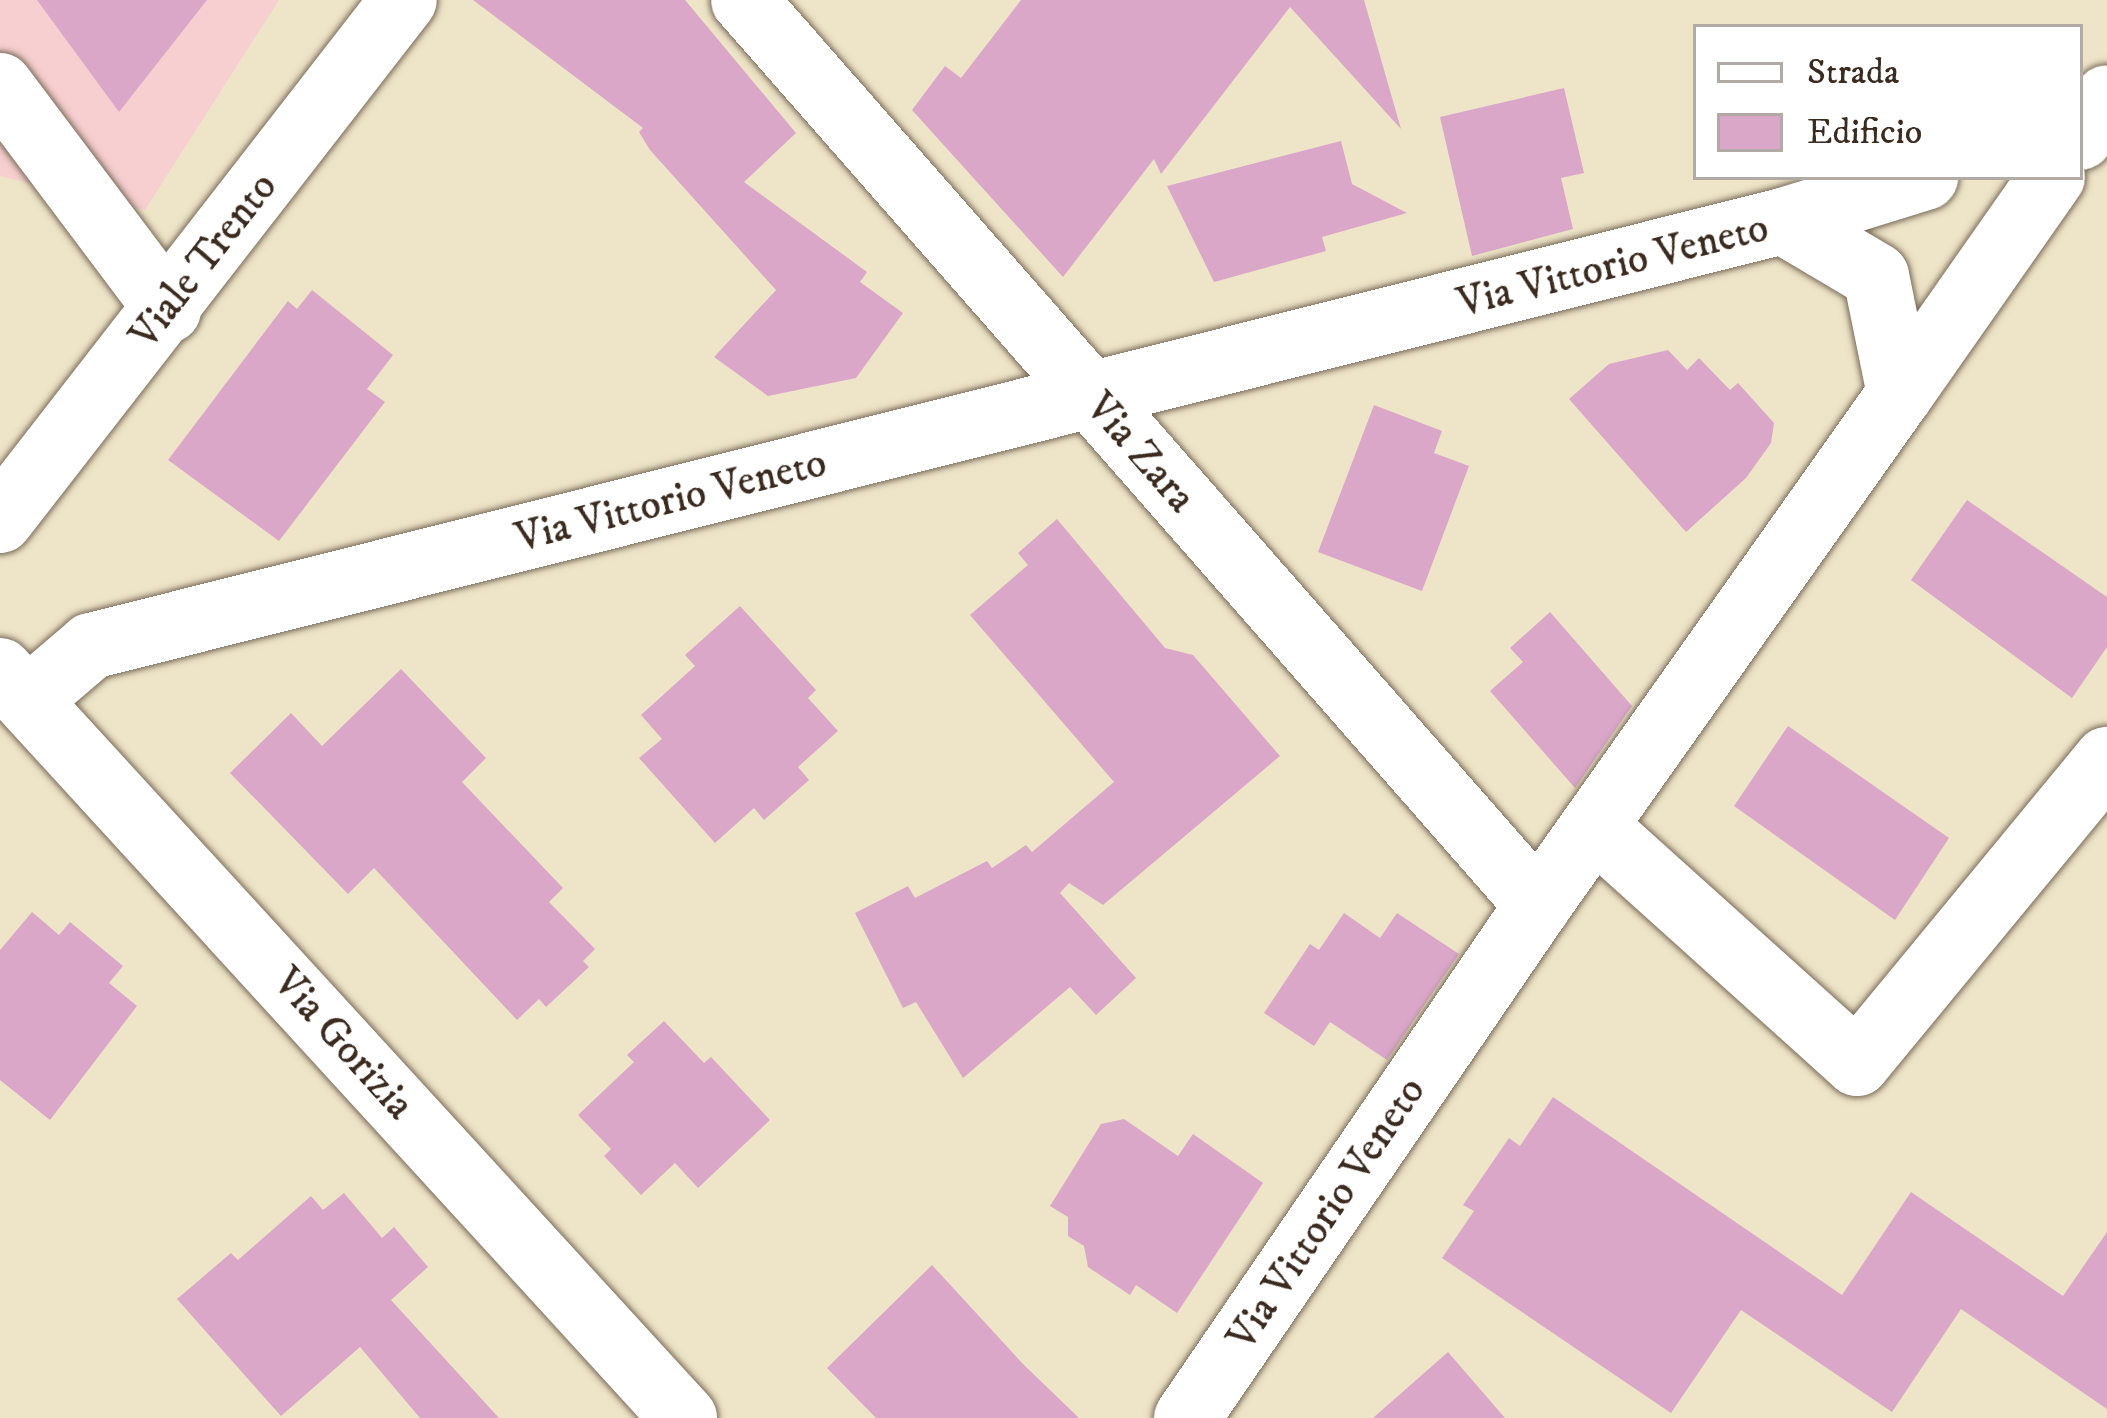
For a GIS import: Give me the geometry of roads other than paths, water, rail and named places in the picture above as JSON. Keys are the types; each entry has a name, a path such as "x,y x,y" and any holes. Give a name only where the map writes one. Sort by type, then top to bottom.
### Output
{"street":[{"name":"Viale Trento","path":"0,520 168,310 404,0"},
{"name":"Via Zara","path":"744,0 1538,905"},
{"path":"0,86 168,310"},
{"path":"2083,133 2107,98"},
{"path":"1783,221 1915,180"},
{"path":"1900,394 2050,180"},
{"name":"Via Vittorio Veneto","path":"14,685 92,646 1783,221 1876,276 1900,394 1538,905 1187,1418"},
{"name":"Via Gorizia","path":"14,685 684,1418"},
{"path":"1594,826 1858,1063 2107,760"}]}
